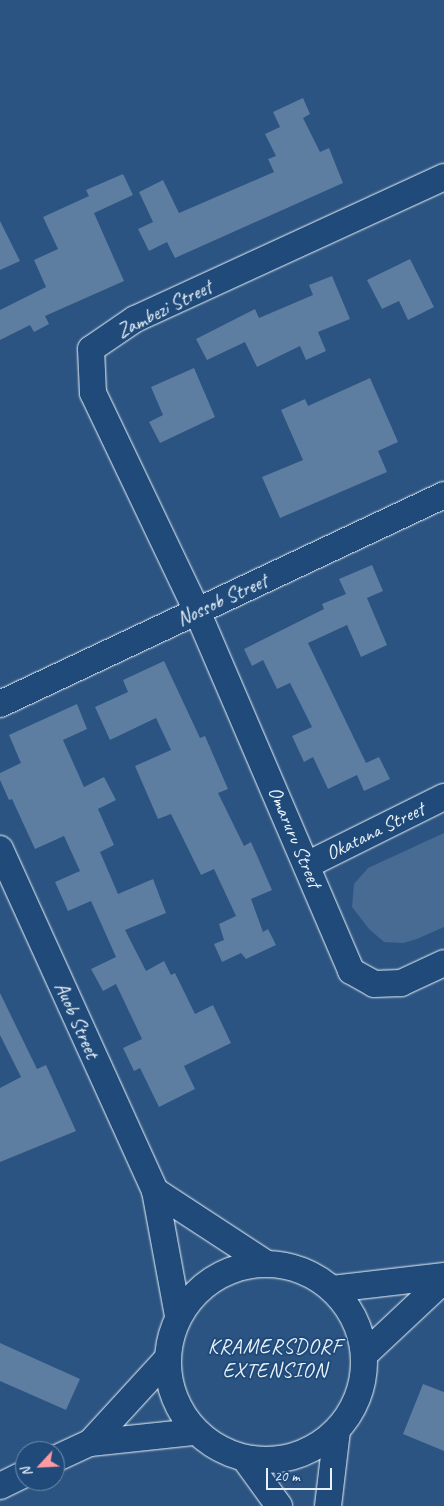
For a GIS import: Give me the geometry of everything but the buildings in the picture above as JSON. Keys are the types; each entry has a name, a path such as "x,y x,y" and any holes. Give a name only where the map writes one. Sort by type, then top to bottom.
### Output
{"street":[{"name":"Zambezi Street","path":"197,611 93,393 91,349 135,319 444,177"},
{"name":"Nossob Street","path":"0,704 444,495"},
{"name":"Omaruru Street","path":"197,611 351,971 374,984 400,983 444,963"},
{"name":"Okatana Street","path":"306,864 444,797"},
{"name":"Auob Street","path":"0,849 154,1191 178,1316"},
{"path":"154,1191 266,1263"},
{"path":"266,1263 290,1266 312,1275 332,1289 348,1308 356,1323 364,1355 362,1383 353,1408 337,1431 310,1451 278,1460 245,1459 218,1449 196,1432 179,1410 170,1385 167,1358 170,1337 178,1316 193,1294 214,1277 239,1267 266,1263"},
{"path":"332,1289 444,1276"},
{"path":"364,1355 444,1280"},
{"path":"90,1443 167,1358"},
{"path":"328,1506 337,1431"},
{"path":"65,1454 90,1443 196,1432"},
{"path":"245,1459 279,1506"},
{"path":"0,1486 15,1479"}],"shaded area":[{"path":"444,833 444,927 403,943 384,942 369,929 352,907 354,884 368,868"}],"district":[{"name":"KRAMERSDORF EXTENSION","path":"275,1358"}]}
